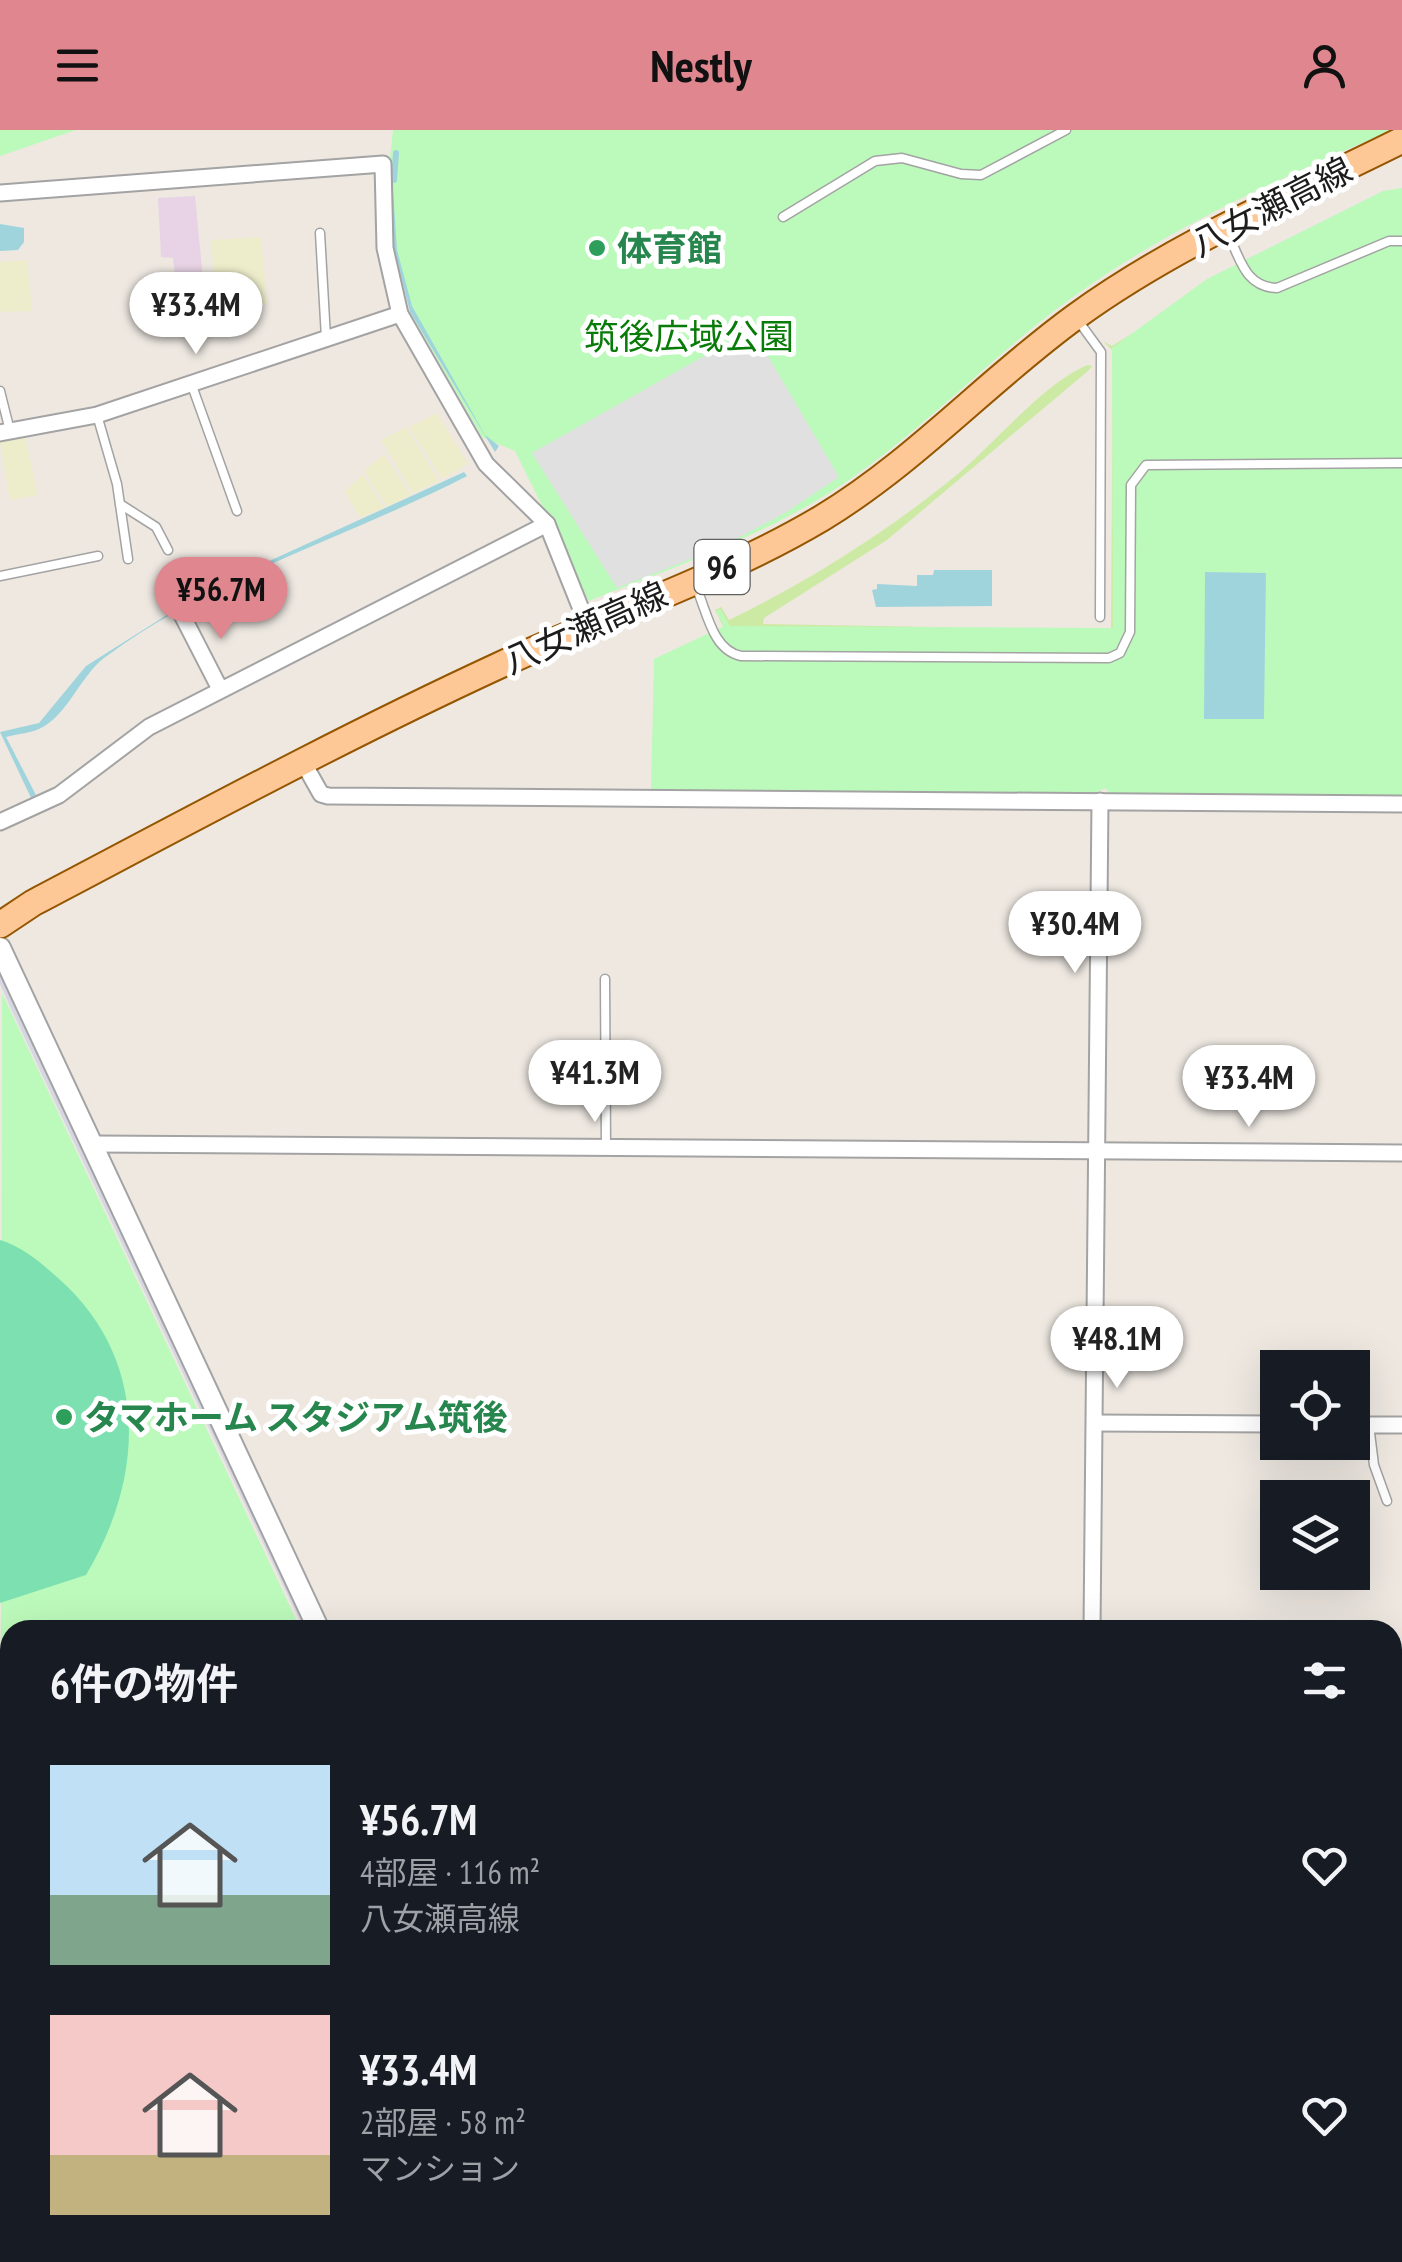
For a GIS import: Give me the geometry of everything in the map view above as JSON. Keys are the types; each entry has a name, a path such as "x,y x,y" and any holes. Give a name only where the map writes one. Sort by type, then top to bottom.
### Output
{"main road":[{"name":"八女瀬高線","path":"0,925 303,762 586,624 772,544 866,490 933,440 1002,375 1076,316 1224,228 1402,140"}],"street":[{"path":"0,193 383,164 385,248 400,314 486,464 547,524 586,624"},
{"path":"5,432 96,414 400,314"},
{"path":"0,822 59,795 148,727 547,524"},
{"path":"182,615 220,689"},
{"path":"303,762 321,794 328,796 1402,804"},
{"path":"1092,1620 1100,801"},
{"path":"0,948 315,1620"},
{"path":"95,1144 1402,1154"},
{"path":"1095,1423 1260,1424"},
{"path":"1370,1425 1402,1425"}],"lane":[{"path":"784,217 875,161 902,158 961,174 980,174 1066,130"},
{"path":"1224,228 1250,280 1264,288 1277,288 1389,242 1402,241"},
{"path":"320,232 326,338"},
{"path":"1076,316 1101,352 1100,617"},
{"path":"191,382 237,511"},
{"path":"0,390 5,432"},
{"path":"96,414 120,504 128,559"},
{"path":"693,580 719,643 728,654 1109,658 1120,653 1130,632 1131,485 1146,465 1402,463"},
{"path":"120,504 156,527 168,550"},
{"path":"0,576 98,556"},
{"path":"605,979 606,1148"},
{"path":"1370,1452 1388,1501"}],"shaded area":[{"path":"195,196 204,290 177,291 173,258 161,257 158,198"},
{"path":"752,329 839,477 785,513 719,548 617,588 532,453"},
{"path":"0,971 307,1620 299,1620 0,984"}],"green space":[{"path":"0,130 76,130 0,156"},
{"name":"筑後広域公園","path":"393,130 1392,130 1237,200 1125,262 1058,308 880,457 819,499 722,548 589,601 515,451 482,437 413,317 391,242 389,167"},
{"path":"1402,188 1402,796 1109,793 1106,788 1092,794 651,791 654,659 724,626 716,611 720,609 730,626 1113,628 1112,348 1207,279 1383,191"},
{"path":"261,237 267,304 217,310 211,240"},
{"path":"27,260 32,311 0,312 0,262"},
{"path":"1206,288 1122,633 728,636 715,610 721,607 729,620 848,554 931,495 1055,384 1088,365 1092,366 1088,371 887,540 764,618 763,624 1111,630 1113,351 1103,341 1112,346"},
{"path":"437,413 468,464 442,479 409,427"},
{"path":"406,427 439,481 413,493 381,440"},
{"path":"25,437 38,495 10,500 0,442"},
{"path":"384,454 411,495 387,507 364,471"},
{"path":"363,474 384,508 360,518 345,492"},
{"path":"2,993 296,1620 1,1620"},
{"name":"タマホーム スタジアム筑後","path":"0,1240 38,1261 88,1310 109,1345 123,1381 129,1420 119,1498 106,1537 86,1575 0,1603"}],"water":[{"path":"392,174 397,250 412,306 485,435 499,446 495,452 410,312 392,242"},
{"path":"0,224 24,228 24,242 18,250 0,251"},
{"path":"464,472 467,476 190,604 104,658 52,721 35,731 6,737 36,795 31,798 0,732 39,723 86,666 208,589"},
{"path":"934,570 992,570 992,606 876,607 872,590 877,589 877,584 917,586 917,575 933,575"},
{"path":"1205,572 1266,573 1264,719 1204,719"}],"waterway":[{"path":"394,180 396,153"}],"place":[{"name":"体育館","path":"597,248"},
{"name":"タマホーム スタジアム筑後","path":"64,1417"}]}
